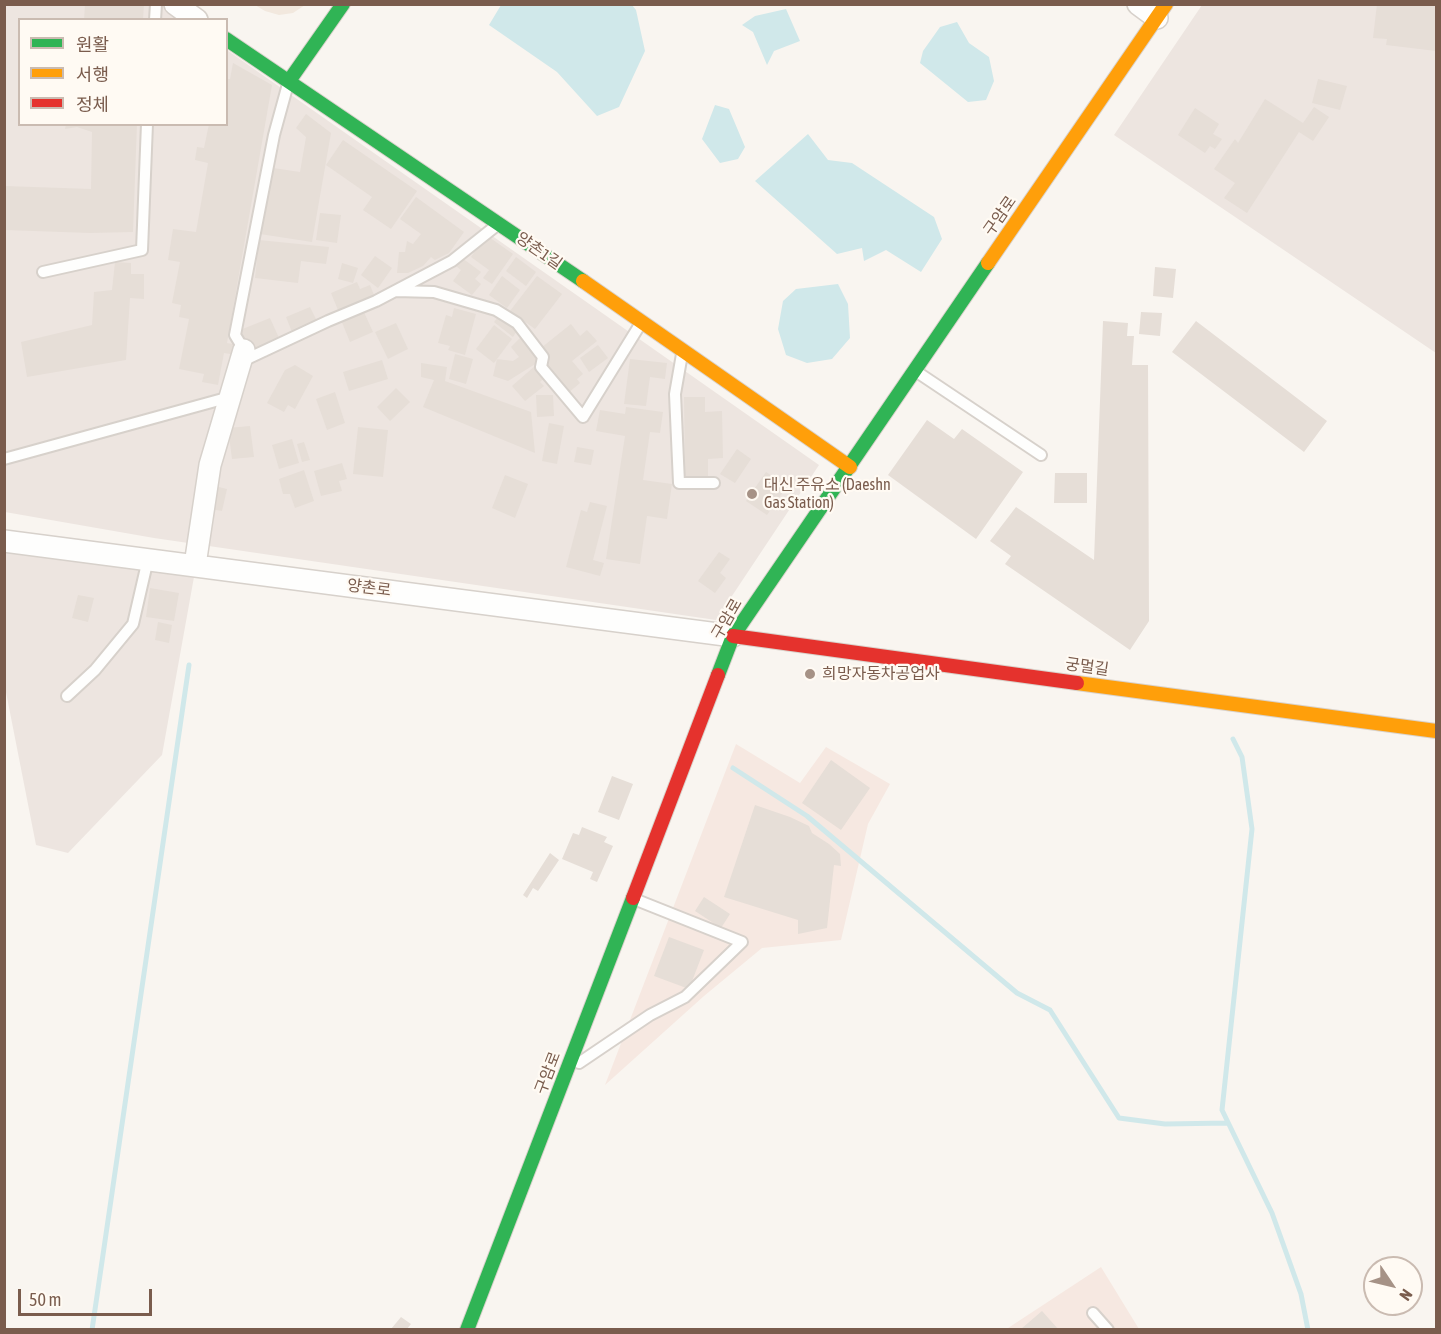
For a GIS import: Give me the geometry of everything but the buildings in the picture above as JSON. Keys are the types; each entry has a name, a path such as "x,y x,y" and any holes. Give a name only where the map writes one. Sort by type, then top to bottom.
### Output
{"street":[{"path":"175,4 194,18"},
{"path":"289,81 343,4"},
{"path":"1138,4 1162,11"},
{"name":"구암로","path":"467,1329 733,636 1162,11"},
{"name":"양촌1길","path":"228,40 499,223 850,467"},
{"path":"195,565 210,465 244,350"},
{"name":"양촌로","path":"4,541 733,636"},
{"name":"궁멀길","path":"733,636 1437,731"}],"lane":[{"path":"289,81 274,135 235,335 249,358 396,291 452,261 499,223"},
{"path":"43,272 142,250 147,126"},
{"path":"396,291 434,292 496,310 517,323 543,357 541,367 583,417 641,322"},
{"path":"683,351 675,394 680,483 714,483"},
{"path":"915,370 1041,455"},
{"path":"4,459 230,397"},
{"path":"67,696 94,670 133,624 148,559"},
{"path":"566,1071 650,1015 685,997 742,942 632,898"},
{"path":"1093,1313 1108,1329"}],"shaded area":[{"path":"4,5 162,5 182,18 18,18 18,126 228,126 228,51 819,465 716,620 154,538 5,512"},
{"path":"255,5 305,5 293,13 279,15"},
{"path":"1202,5 1436,5 1436,353 1114,135"},
{"path":"5,552 194,577 162,755 68,853 36,845 5,687"},
{"path":"736,744 800,783 826,747 890,784 868,824 841,940 762,948 704,996 605,1085"},
{"path":"1101,1267 1139,1329 1005,1330"}],"water":[{"path":"501,5 632,5 636,10 645,51 619,107 597,116 557,72 489,25"},
{"path":"786,9 800,41 774,51 767,65 753,32 742,25 755,16"},
{"path":"957,22 969,43 989,57 994,81 986,100 968,102 920,63 923,51 940,27"},
{"path":"715,105 729,109 745,147 738,159 720,163 702,139"},
{"path":"808,134 828,160 852,163 934,217 942,239 921,272 886,250 864,261 862,248 837,254 755,181"},
{"path":"838,284 848,304 850,338 832,359 807,363 786,355 778,329 783,301 796,289"}],"waterway":[{"path":"92,1330 189,665"},
{"path":"1233,739 1242,757 1252,829 1222,1110 1272,1213 1301,1294 1308,1330"},
{"path":"733,768 807,816 1017,993 1050,1010 1119,1118 1165,1124 1228,1123"}],"traffic: fast":[{"path":"289,81 343,4"},
{"path":"228,40 583,281"},
{"path":"718,675 733,636 988,263"},
{"path":"467,1330 633,898"}],"traffic: slow":[{"path":"988,263 1166,4"},
{"path":"583,281 850,467"},
{"path":"1077,683 1436,731"}],"traffic: jam":[{"path":"733,636 1077,683"},
{"path":"633,898 718,675"}],"place":[{"name":"대신 주유소 (Daeshn Gas Station)","path":"752,494"},
{"name":"희망자동차공업사","path":"810,674"}]}
